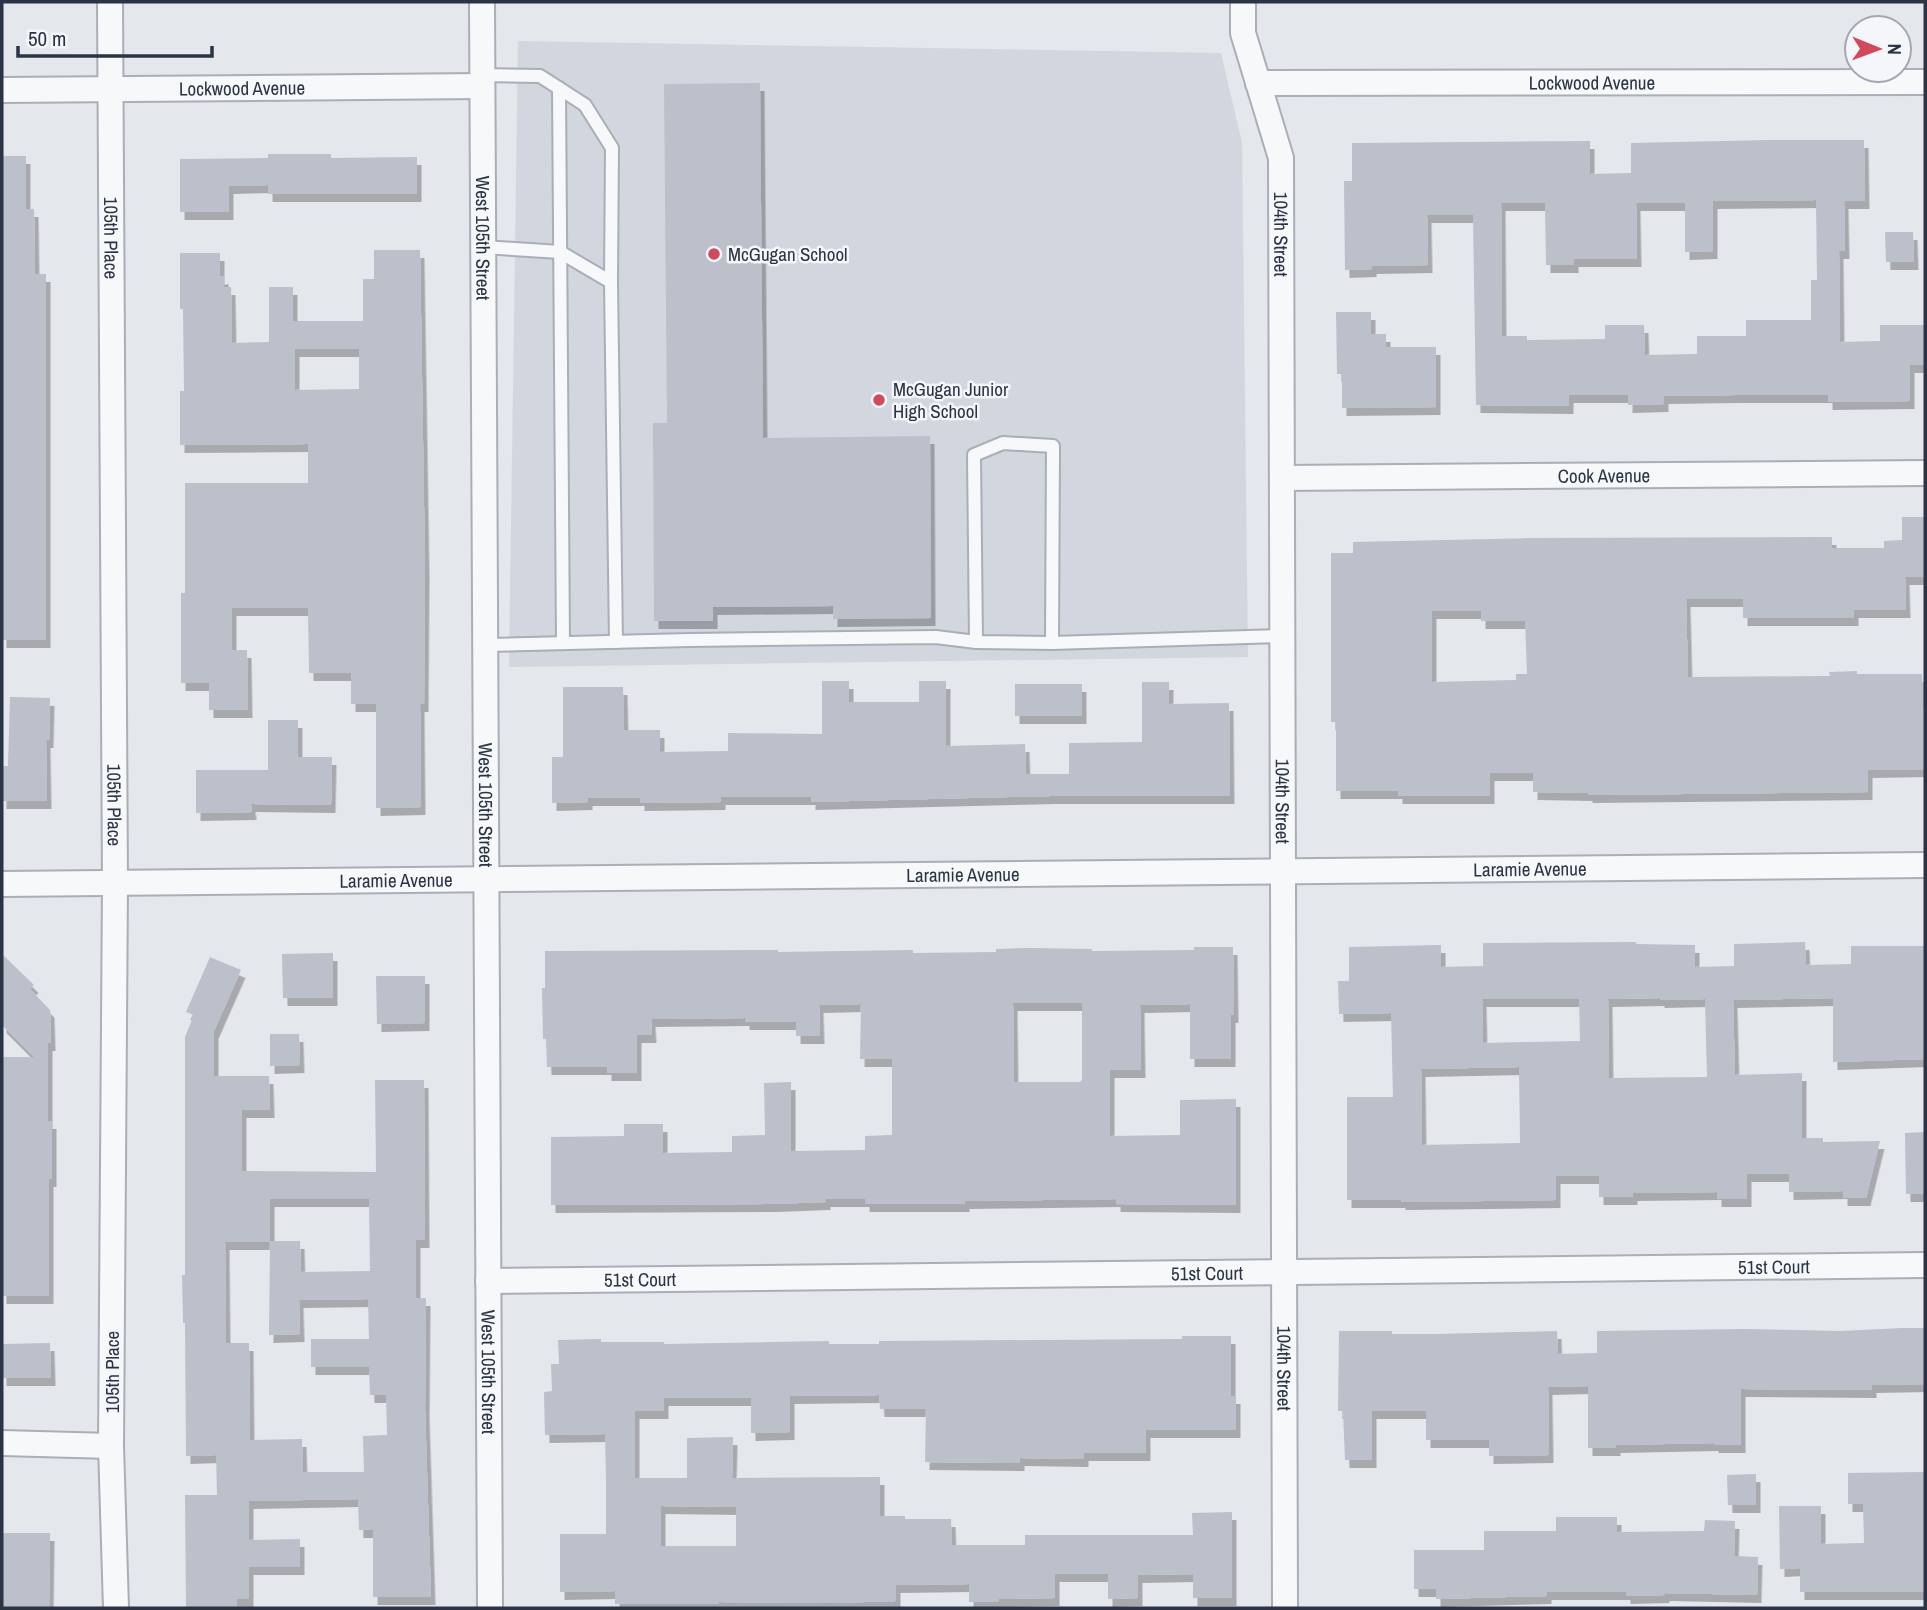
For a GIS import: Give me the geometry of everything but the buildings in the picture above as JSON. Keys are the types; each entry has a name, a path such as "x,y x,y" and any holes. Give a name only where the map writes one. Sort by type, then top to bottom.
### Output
{"street":[{"name":"105th Place","path":"110,2 115,884 111,1446 116,1608"},
{"name":"West 105th Street","path":"482,2 490,1608"},
{"name":"104th Street","path":"1243,2 1243,33 1281,158 1285,1608"},
{"name":"Lockwood Avenue","path":"2,90 482,81"},
{"name":"Lockwood Avenue","path":"1258,83 1925,82"},
{"name":"Cook Avenue","path":"1282,478 1925,473"},
{"name":"Laramie Avenue","path":"2,884 1925,865"},
{"name":"51st Court","path":"488,1281 1925,1265"},
{"path":"2,1443 111,1446"}],"lane":[{"path":"482,81 540,76 585,105 612,148 616,642"},
{"path":"559,88 563,643"},
{"path":"483,247 560,252 611,282"},
{"path":"976,642 974,455 1003,443 1053,446 1052,643"},
{"path":"485,645 936,637 976,642 1052,643 1282,636"}],"shaded area":[{"name":"McGugan Junior High School","path":"518,41 1221,53 1242,143 1248,657 509,667"}],"place":[{"name":"McGugan School","path":"714,254"},
{"name":"McGugan Junior High School","path":"879,400"}]}
